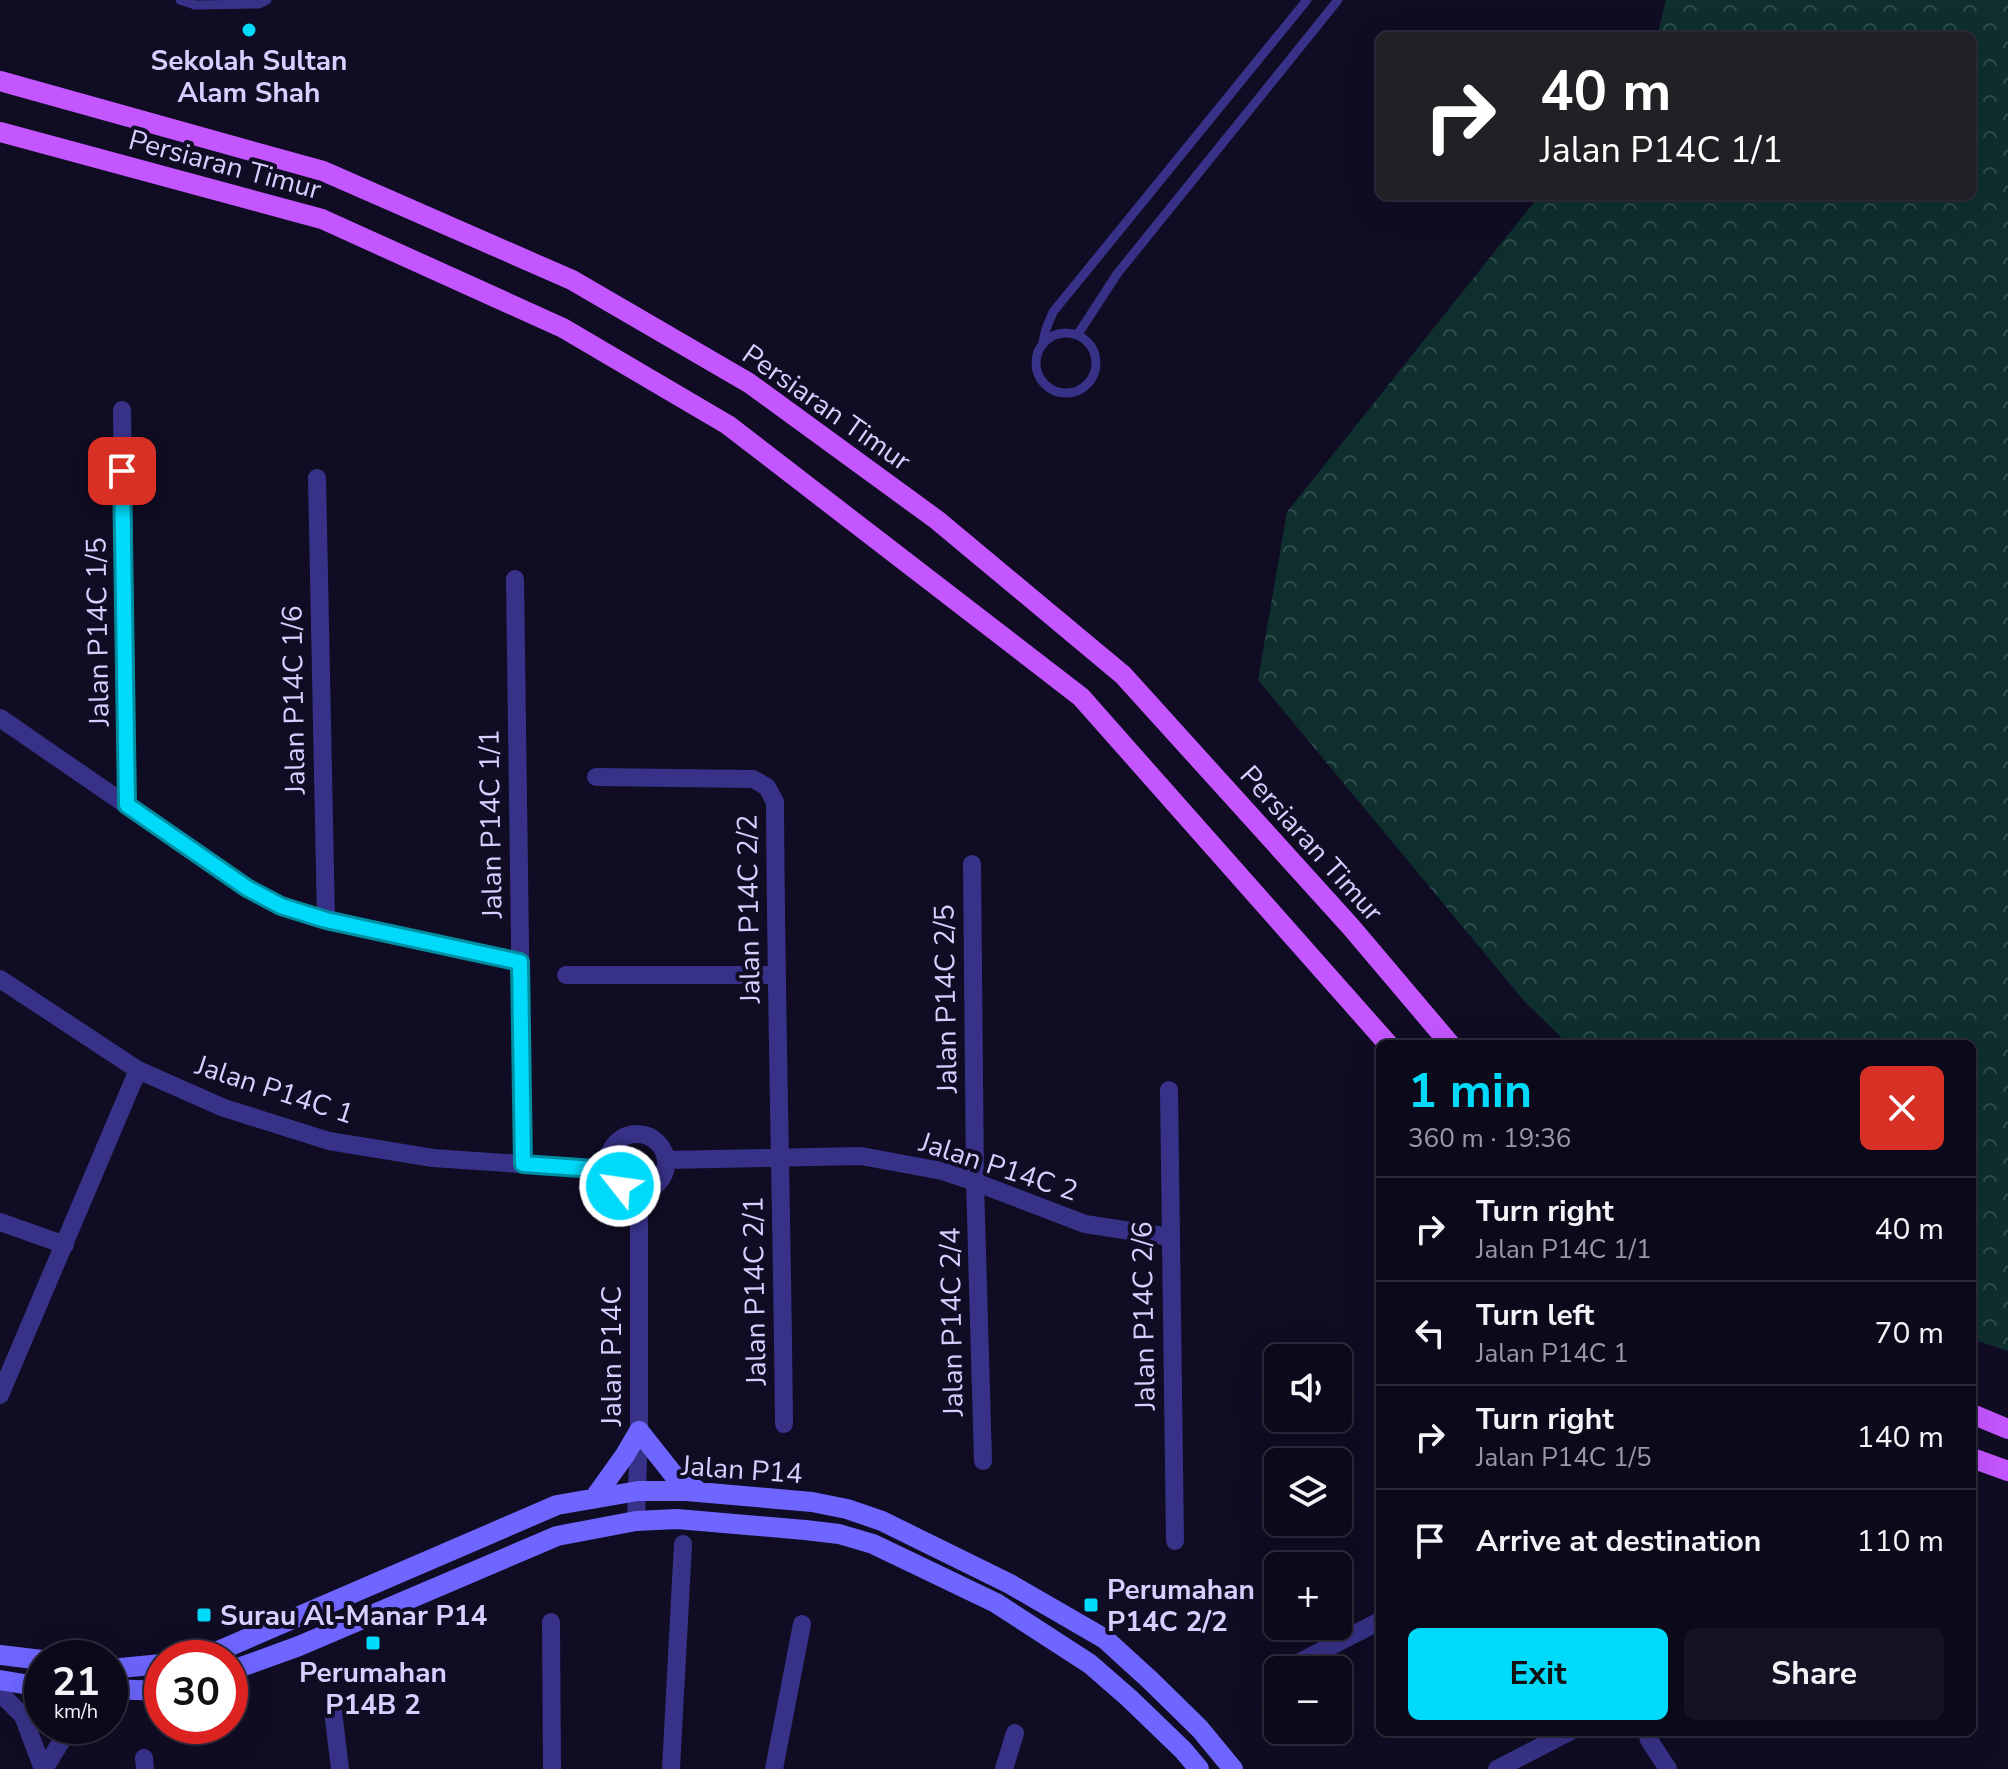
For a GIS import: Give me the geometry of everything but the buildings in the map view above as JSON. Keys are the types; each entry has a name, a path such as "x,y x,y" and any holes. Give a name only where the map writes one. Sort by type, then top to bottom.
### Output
{"main road":[{"name":"Persiaran Timur","path":"0,81 323,171 572,280 749,383 937,520 1123,675 1341,916 1447,1040"},
{"name":"Persiaran Timur","path":"0,132 322,219 563,328 728,425 1081,697 1384,1040"},
{"path":"1976,1416 2008,1429"},
{"path":"595,1497 639,1431 677,1479 704,1493"},
{"path":"1976,1459 2008,1471"},
{"name":"Jalan P14","path":"244,1640 557,1505 638,1491 686,1491 812,1502 847,1509 882,1521 1010,1584 1105,1639 1200,1729 1233,1769"},
{"name":"Jalan P14","path":"248,1664 299,1646 557,1536 636,1521 677,1519 805,1530 839,1534 873,1544 996,1603 1090,1664 1183,1750 1199,1769"},
{"path":"0,1655 24,1658"},
{"path":"0,1680 24,1684"}],"street":[{"name":"Jalan P14C 1/5","path":"122,410 127,805"},
{"name":"Jalan P14C 1/6","path":"317,478 326,920"},
{"name":"Jalan P14C 1/1","path":"515,579 523,1164"},
{"path":"0,718 247,888 281,906 326,920 520,962"},
{"name":"Jalan P14C 2/2","path":"596,777 753,779 767,787 775,802 781,1158"},
{"name":"Jalan P14C 2/5","path":"972,864 975,1182"},
{"path":"566,975 776,975"},
{"name":"Jalan P14C 1","path":"0,979 138,1070 224,1108 329,1141 433,1158 609,1170"},
{"path":"0,1395 138,1070"},
{"name":"Jalan P14C 2/6","path":"1169,1090 1175,1541"},
{"path":"642,1134 658,1142 664,1150 666,1160 662,1178 648,1190 639,1192 620,1186 609,1170 611,1150 624,1137 642,1134"},
{"name":"Jalan P14C 2","path":"666,1160 861,1156 942,1171 1085,1224 1170,1237"},
{"name":"Jalan P14C 2/1","path":"781,1158 784,1424"},
{"name":"Jalan P14C 2/4","path":"975,1182 983,1461"},
{"name":"Jalan P14C","path":"636,1521 639,1192"},
{"path":"0,1222 65,1245"},
{"path":"671,1769 683,1544"},
{"path":"551,1622 552,1769"},
{"path":"1311,1656 1376,1623"},
{"path":"774,1769 802,1624"},
{"path":"0,1693 23,1716 43,1769"},
{"path":"333,1711 340,1769"},
{"path":"1004,1769 1015,1733"},
{"path":"1497,1769 1561,1736"},
{"path":"1648,1736 1668,1769"},
{"path":"43,1769 59,1744"}],"lane":[{"path":"180,0 195,5 259,4 267,0"},
{"path":"1043,342 1059,332 1078,334 1092,347 1096,366 1088,384 1072,393 1053,391 1039,378 1035,359 1053,312 1307,0"},
{"path":"1078,334 1117,274 1338,0"}],"green space":[{"path":"1666,0 2008,0 2008,1351 1976,1340 1976,1040 1564,1040 1525,1002 1258,680 1287,512 1536,200 1976,200 1976,32 1658,32"}],"place":[{"name":"Sekolah Sultan Alam Shah","path":"249,30"},
{"name":"Perumahan P14C 2/2","path":"1091,1605"},
{"name":"Surau Al-Manar P14","path":"204,1615"},
{"name":"Perumahan P14B 2","path":"373,1643"}],"route":[{"path":"122,471 127,805 247,888 281,906 326,920 520,962 523,1164 609,1170 620,1186"}]}
